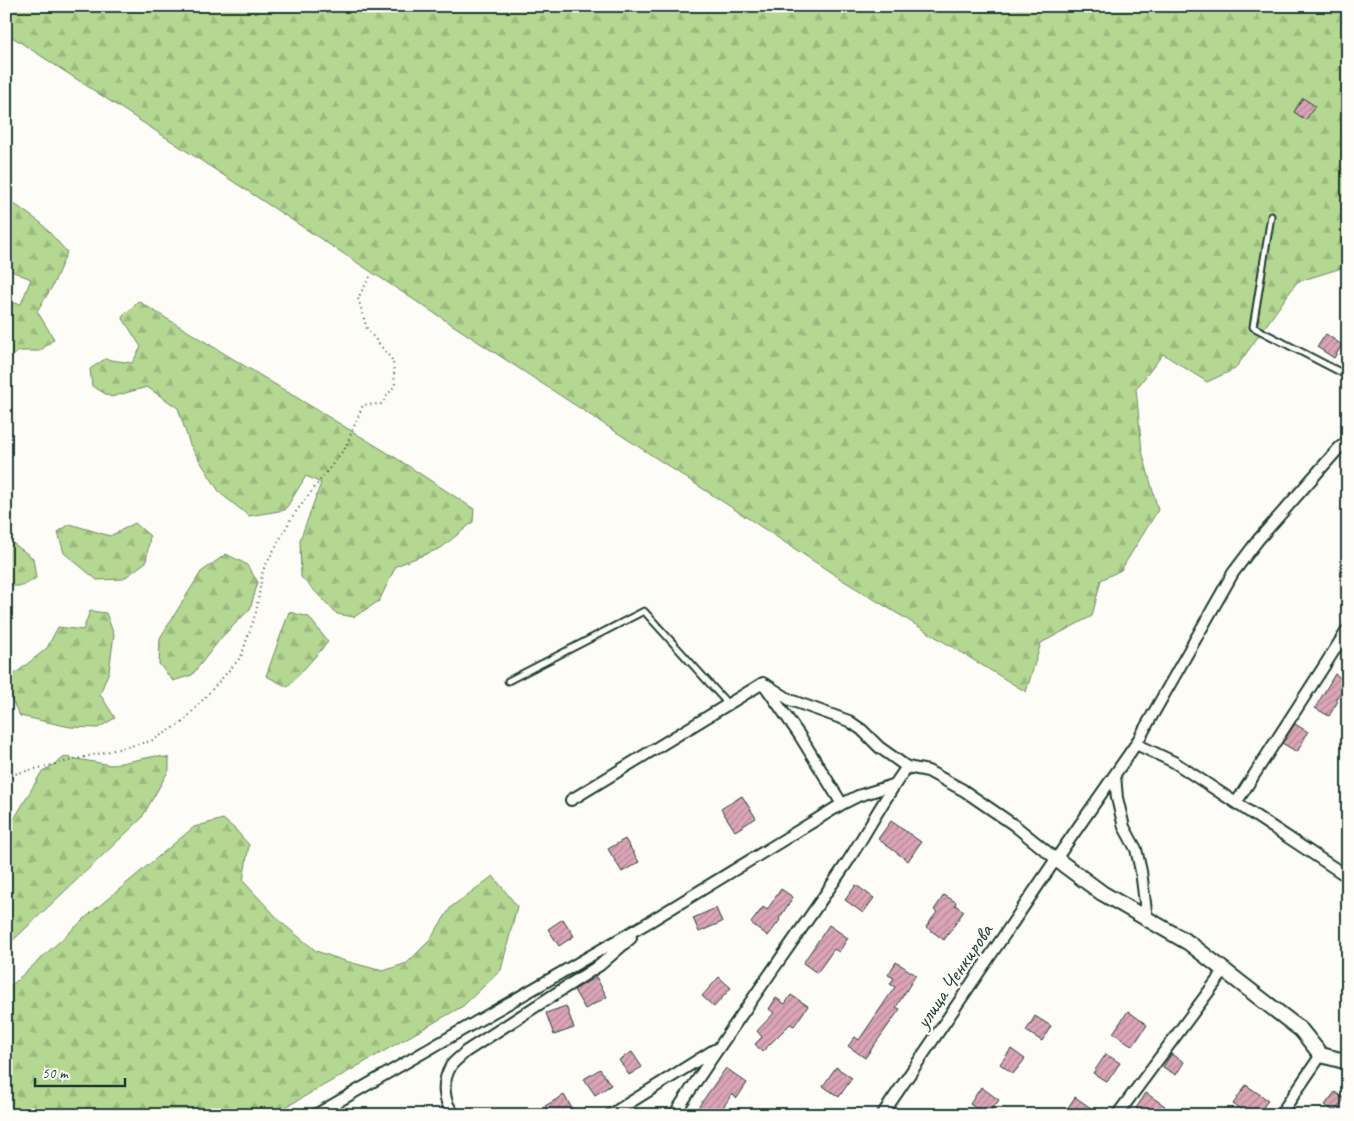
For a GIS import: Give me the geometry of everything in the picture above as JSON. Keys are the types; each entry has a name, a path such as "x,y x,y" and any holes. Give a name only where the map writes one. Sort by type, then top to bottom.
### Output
{"street":[{"name":"улица Ченкирова","path":"882,1115 1136,744 1234,573 1258,540 1339,448 1348,442"},
{"path":"1236,804 1348,629"},
{"path":"571,800 763,683"},
{"path":"763,683 790,700 850,721 862,730 878,747 907,768 928,771 963,790 1014,825 1102,893 1188,943 1301,1030 1321,1055 1348,1062"},
{"path":"763,683 800,736 842,804"},
{"path":"1136,744 1174,762 1348,877"},
{"path":"674,1115 717,1048 847,862 893,785 907,768"},
{"path":"1115,775 1117,798 1124,827 1136,849 1141,871 1147,919"},
{"path":"315,1115 649,922 842,804 858,796 893,785"},
{"path":"455,1115 445,1098 445,1079 452,1065 465,1052 600,965 649,922"},
{"path":"1117,1115 1224,971"},
{"path":"610,1115 717,1048"},
{"path":"1280,1115 1321,1055"}],"lane":[{"path":"1271,216 1253,327 1348,376"},
{"path":"508,681 644,611 728,704"}],"path":[{"path":"6,776 151,741 182,723 241,657 256,612 263,570 292,517 345,448 363,405 381,404 395,385 393,362 367,329 358,298 371,275"}],"green space":[{"path":"6,6 1348,6 1348,266 1297,282 1235,369 1207,382 1163,354 1136,389 1142,451 1158,510 1121,570 1101,580 1092,616 1041,643 1026,692 844,581 6,33"},
{"path":"6,198 41,223 67,252 52,287 37,311 54,339 40,351 19,351 6,362 6,302 21,304 31,279 6,269"},
{"path":"138,301 396,458 474,509 473,522 441,548 396,566 379,601 354,617 337,614 301,577 300,540 321,483 306,476 285,510 249,516 220,493 190,445 178,408 147,387 111,397 92,386 90,369 105,359 132,363 141,347 122,317"},
{"path":"135,523 150,536 146,562 123,579 97,580 64,553 58,532 70,524 110,536"},
{"path":"6,538 33,558 36,578 23,586 6,586"},
{"path":"226,554 246,564 258,582 250,609 221,638 192,675 173,681 159,664 160,638 201,572"},
{"path":"90,611 106,613 114,635 109,671 100,694 115,718 98,728 70,727 20,716 9,695 11,677 47,648 58,627 83,630"},
{"path":"289,612 309,617 328,642 288,687 266,676"},
{"path":"156,756 169,758 169,770 141,819 6,947 6,833 41,773 65,757 111,765"},
{"path":"223,819 249,845 243,881 282,923 316,951 383,971 407,963 429,941 451,907 493,876 517,906 501,970 463,1006 272,1115 6,1115 6,990 92,912 194,827"}],"building":[{"path":"1303,98 1315,106 1306,120 1294,112"},
{"path":"1326,334 1342,345 1334,358 1317,347"},
{"path":"1335,674 1348,683 1335,700 1338,701 1329,716 1315,708"},
{"path":"1295,724 1308,732 1297,752 1282,743"},
{"path":"742,796 756,818 735,831 721,809"},
{"path":"891,821 921,842 908,861 878,839"},
{"path":"625,839 639,862 622,872 608,849"},
{"path":"856,885 874,898 863,913 845,900"},
{"path":"781,889 793,897 768,936 751,923 763,907 767,910"},
{"path":"944,895 956,902 955,905 964,911 944,940 926,927 937,912 934,910"},
{"path":"716,908 722,922 699,932 693,918"},
{"path":"563,919 574,936 559,946 548,929"},
{"path":"829,925 848,938 839,952 834,949 817,973 803,963"},
{"path":"896,962 916,975 896,1007 900,1009 865,1058 848,1046 855,1037 859,1040 895,987 890,984 894,978 888,975"},
{"path":"596,977 607,997 585,1009 574,990"},
{"path":"719,977 731,988 714,1007 702,996"},
{"path":"791,995 808,1006 794,1026 790,1024 762,1052 755,1044 762,1037 757,1031 774,1013 769,1009 776,998 785,1004"},
{"path":"566,1006 574,1028 554,1035 546,1013"},
{"path":"1128,1011 1147,1025 1133,1046 1113,1033"},
{"path":"1035,1016 1051,1026 1042,1041 1026,1031"},
{"path":"1011,1049 1025,1059 1013,1074 1000,1064"},
{"path":"632,1052 642,1067 629,1075 619,1060"},
{"path":"1106,1054 1120,1063 1107,1082 1093,1073"},
{"path":"1171,1054 1184,1062 1176,1075 1163,1067"},
{"path":"836,1067 852,1078 839,1097 823,1086"},
{"path":"726,1068 747,1083 737,1098 732,1094 718,1115 705,1115 697,1109"},
{"path":"600,1069 611,1085 595,1095 584,1079"},
{"path":"1246,1085 1268,1100 1258,1115 1249,1115 1233,1104"},
{"path":"981,1087 999,1100 988,1115 985,1115 970,1104"},
{"path":"1335,1092 1344,1099 1335,1112 1325,1105"},
{"path":"1146,1093 1165,1106 1159,1115 1146,1115 1136,1108"},
{"path":"564,1095 573,1110 564,1115 550,1115 545,1106"},
{"path":"1075,1097 1091,1108 1087,1115 1063,1115"}]}
